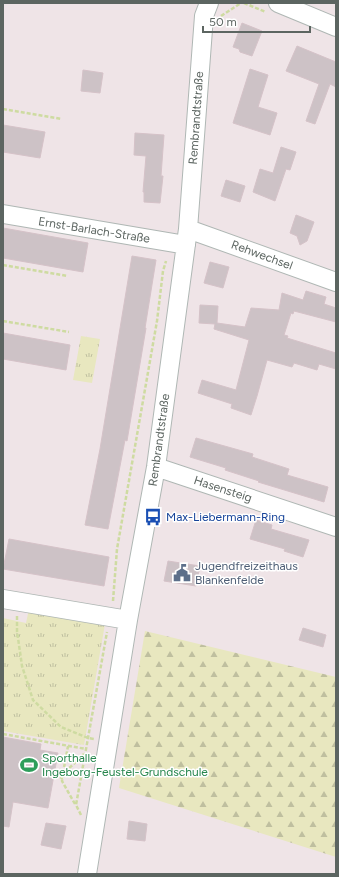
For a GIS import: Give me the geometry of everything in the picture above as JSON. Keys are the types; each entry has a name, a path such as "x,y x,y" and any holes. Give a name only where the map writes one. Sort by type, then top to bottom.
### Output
{"street":[{"name":"Rembrandtstraße","path":"87,874 128,620 156,467 182,239 204,16 209,3"},
{"path":"278,3 336,27"},
{"name":"Ernst-Barlach-Straße","path":"3,214 182,239"},
{"name":"Rehwechsel","path":"182,239 336,282"},
{"name":"Hasensteig","path":"156,467 336,527"},
{"path":"11,600 128,620"}],"path":[{"path":"3,109 62,119"},
{"path":"76,805 113,600 117,549 157,321 163,271 182,239"},
{"path":"3,265 68,276"},
{"path":"3,321 69,332"},
{"path":"11,600 22,666 33,700 61,727 88,738 109,741"},
{"path":"3,734 86,749"},
{"path":"68,746 62,781 76,805 82,819"},
{"path":"63,774 85,754"},
{"path":"54,776 63,778"}],"green space":[{"path":"81,336 100,339 92,383 73,380"},
{"path":"29,609 105,624 84,745 3,731 3,618 26,623"},
{"path":"145,631 336,677 336,857 119,788"}],"building":[{"path":"242,23 262,31 252,56 240,52 239,49 233,47"},
{"path":"297,46 336,62 336,87 330,84 315,124 306,121 319,84 286,71"},
{"path":"250,69 268,75 258,107 277,113 270,135 233,123"},
{"path":"83,70 103,73 100,93 81,91"},
{"path":"3,125 45,132 40,158 3,152"},
{"path":"135,133 164,135 161,176 163,176 160,203 144,202 143,192 146,156 134,155"},
{"path":"281,147 296,152 290,170 286,169 275,201 253,192 260,169 273,173"},
{"path":"226,180 245,186 240,202 221,196"},
{"path":"296,215 314,222 307,241 300,245 297,236 290,233"},
{"path":"3,228 88,243 83,272 3,258"},
{"path":"132,256 156,260 127,441 125,440 108,529 85,525 100,449"},
{"path":"210,262 229,267 223,288 204,283"},
{"path":"306,291 326,297 324,304 336,308 336,322 294,311 293,314 291,313 284,335 288,336 287,338 336,353 336,369 319,364 317,370 294,363 292,367 267,360 251,415 231,408 232,404 198,393 202,380 236,390 249,340 214,329 215,324 199,323 200,305 218,306 217,323 245,327 251,308 279,310 282,293 303,300"},
{"path":"3,333 70,345 66,370 3,359"},
{"path":"196,438 253,454 252,457 289,469 287,475 328,487 324,502 258,482 259,481 225,470 226,468 190,457"},
{"path":"256,520 272,525 271,529 309,540 303,557 284,551 285,549 250,539"},
{"path":"9,539 109,557 104,586 3,569"},
{"name":"Jugendfreizeithaus Blankenfelde","path":"168,561 200,566 196,586 164,581"},
{"path":"303,628 326,635 323,647 299,640"},
{"name":"Sporthalle Ingeborg-Feustel-Grundschule","path":"3,737 41,744 40,750 58,753 48,808 13,802 9,827 3,826"},
{"path":"129,821 147,824 145,841 127,839"},
{"path":"46,823 66,826 61,849 41,845"}],"place":[{"name":"Max-Liebermann-Ring","path":"153,517"},
{"name":"Jugendfreizeithaus Blankenfelde","path":"182,573"},
{"name":"Sporthalle Ingeborg-Feustel-Grundschule","path":"29,765"}]}
